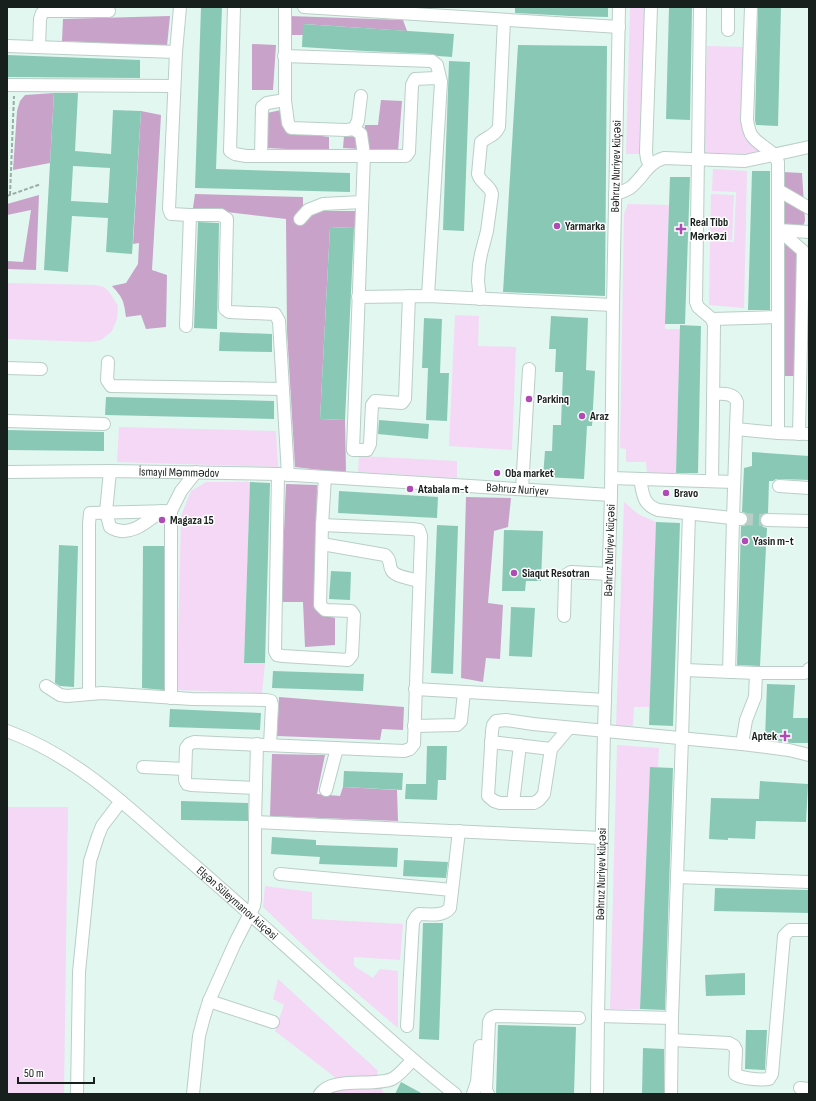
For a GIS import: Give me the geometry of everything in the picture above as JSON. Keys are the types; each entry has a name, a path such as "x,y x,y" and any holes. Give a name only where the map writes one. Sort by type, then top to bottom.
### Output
{"street":[{"path":"180,7 174,86 169,209 172,214 222,215 227,219 225,308 229,312 275,314 279,321 283,389 283,474 275,651 277,655 348,660 352,655 354,615 351,611 325,610 320,605 325,477"},
{"path":"234,7 230,150 235,154 246,156 406,156 409,152 412,85 415,79 436,78 441,82"},
{"path":"285,7 285,100 288,123 291,128 346,130 354,128 358,121 361,96"},
{"path":"304,7 619,27"},
{"name":"Bəhruz Nuriyev küçəsi","path":"597,1094 604,731 611,495 615,194 620,7"},
{"path":"650,166 646,152 651,7"},
{"path":"700,7 696,302 698,307 712,319 714,325 712,481"},
{"path":"728,7 728,30"},
{"path":"751,7 749,130 753,137 775,155 778,162 778,433"},
{"path":"39,47 40,19 42,13 46,11 110,11"},
{"path":"480,299 478,281 479,265 487,231 492,194 491,189 479,178 480,148 481,142 496,133 499,127 504,20"},
{"path":"7,46 176,52"},
{"path":"284,56 432,61 438,65 441,82 428,296"},
{"path":"11,85 174,86"},
{"path":"261,156 262,107 267,103 285,100"},
{"path":"354,128 361,134 364,155 353,450 367,450 370,444 372,405 375,401 402,403 405,399 410,296"},
{"path":"615,194 631,187 650,166 657,160 664,158 745,161 809,147"},
{"path":"778,190 809,208"},
{"path":"300,219 308,210 323,204 362,202"},
{"path":"186,326 190,215"},
{"path":"779,230 809,232"},
{"path":"736,429 804,434 806,251 779,230"},
{"path":"358,297 428,296 613,305"},
{"path":"712,319 777,317"},
{"path":"108,362 107,380 111,386 283,389"},
{"path":"7,368 41,369"},
{"path":"522,489 529,369"},
{"path":"713,394 731,395 736,398 737,402 734,482 737,519 729,672"},
{"path":"7,422 104,424"},
{"path":"110,471 106,512 110,528 115,531 128,532 146,524 166,511 196,472"},
{"name":"İsmayıl Məmmədov","path":"7,472 196,472 283,474 352,479"},
{"path":"611,478 734,482"},
{"name":"Bəhruz Nuriyev","path":"352,479 611,495"},
{"path":"640,479 644,501 652,508 658,510 737,519"},
{"path":"779,486 809,488"},
{"path":"89,694 90,513 166,511"},
{"path":"166,511 171,698"},
{"path":"671,1094 672,1018 685,670 689,514"},
{"path":"767,520 809,521"},
{"path":"256,788 187,784 185,780 186,748 189,744 194,742 404,751 410,749 414,744 421,536 419,530 322,525"},
{"path":"322,544 385,555 389,558 392,571 397,575 419,581"},
{"path":"564,616 566,574 571,572 609,574"},
{"path":"685,670 756,673 804,673 808,672 809,669"},
{"path":"742,744 746,720 755,697 756,673"},
{"path":"46,686 60,695 67,696 102,693 192,699 271,701 270,745"},
{"path":"416,690 606,700"},
{"path":"414,726 458,724 461,720 464,692"},
{"path":"569,728 551,749 544,794 539,800 534,803 500,803 494,801 488,796 491,742 493,725 496,721 506,720 569,728 742,744 789,750 809,755"},
{"name":"Elşən Süleymanov küçəsi","path":"7,730 61,756 90,776 121,801 413,1060 455,1094"},
{"path":"491,742 551,749"},
{"path":"193,1094 199,1036 204,1017 235,943 254,906 257,744"},
{"path":"513,803 520,745"},
{"path":"326,790 337,748"},
{"path":"143,767 185,769"},
{"path":"77,1094 80,965 90,861 102,826 121,801"},
{"path":"255,822 602,838"},
{"path":"407,1026 413,922 419,914 443,914 450,908 459,831"},
{"path":"280,874 452,890"},
{"path":"678,877 809,882"},
{"path":"672,1040 729,1043 734,1046 736,1050 735,1074 739,1077 769,1079 772,1074 784,936 790,930 809,930"},
{"path":"210,1001 274,1022"},
{"path":"484,1086 488,1022 491,1018 495,1016 579,1018"},
{"path":"598,1016 672,1018"},
{"path":"482,1030 484,1086"},
{"path":"320,1094 322,1091 332,1086 346,1083 381,1082 391,1079 398,1075 413,1060"},
{"path":"473,1094 484,1086"}],"path":[{"path":"11,85 8,195 41,184"}],"shaded area":[{"path":"630,7 649,7 643,154 626,154"},
{"path":"170,16 167,46 62,41 63,19"},
{"path":"289,16 403,20 407,31 304,24 303,35 290,35"},
{"path":"252,44 276,45 273,90 252,90"},
{"path":"707,46 746,47 742,123 758,149 755,154 704,153"},
{"path":"54,93 50,163 13,170 17,111 20,101 25,95"},
{"path":"381,100 402,101 398,151 343,148 344,136 364,137 365,125 378,125"},
{"path":"281,110 286,131 329,137 329,151 267,148 267,113"},
{"path":"141,111 161,115 152,270 167,275 166,327 146,329 141,315 126,317 125,307 122,300 112,286 126,283 138,264 139,243 133,244"},
{"path":"713,169 747,171 744,308 709,305 710,241 734,242 736,192 712,191"},
{"path":"783,172 802,173 805,221 798,239 798,376 781,376"},
{"path":"195,194 303,197 303,211 357,211 355,228 330,227 320,419 345,420 346,473 295,467 287,331 286,219 193,208"},
{"path":"711,194 734,195 732,240 710,239"},
{"path":"39,195 36,270 7,269 7,261 23,262 31,210 7,215 7,204"},
{"path":"628,204 669,205 665,329 680,329 676,474 647,473 646,462 626,462 626,449 620,448 624,214"},
{"path":"7,283 95,285 104,287 110,293 118,306 117,319 112,331 101,340 91,342 7,339"},
{"path":"455,315 479,316 478,346 516,347 512,450 449,446"},
{"path":"119,427 276,431 278,467 117,462"},
{"path":"359,456 457,461 457,478 358,472"},
{"path":"206,482 250,482 244,663 265,663 262,693 177,690 181,516 191,491"},
{"path":"286,484 317,485 315,608 321,614 335,618 335,645 305,647 303,602 281,602"},
{"path":"466,497 511,498 508,527 494,531 488,603 503,605 500,659 486,658 483,682 461,678"},
{"path":"624,502 638,514 656,522 650,707 634,707 633,726 616,726"},
{"path":"279,697 404,707 403,730 382,729 380,740 277,736"},
{"path":"617,745 659,748 658,767 650,767 640,1009 610,1009"},
{"path":"272,754 325,755 317,794 340,796 343,787 397,790 398,821 270,816"},
{"path":"7,807 68,807 64,1094 7,1094"},
{"path":"265,886 312,892 312,919 403,924 400,960 354,957 354,966 373,978 380,969 398,971 398,1028 325,966 263,907"},
{"path":"278,979 378,1071 376,1076 336,1078 275,1031 284,1005 273,999"},
{"path":"380,1086 384,1094 333,1094 339,1089"}],"building":[{"path":"201,7 222,7 216,169 350,173 350,192 195,188"},
{"path":"515,7 608,7 608,17 515,13"},
{"path":"669,7 692,7 690,120 666,119"},
{"path":"758,7 781,7 778,126 756,125 755,120"},
{"path":"303,24 454,34 452,57 432,54 302,47"},
{"name":"Yarmarka","path":"518,45 607,46 605,296 503,292"},
{"path":"7,55 140,60 140,78 7,77"},
{"path":"449,61 470,62 464,231 443,230"},
{"path":"54,93 78,93 75,151 111,154 113,110 141,111 132,254 106,252 108,218 72,216 68,272 44,270","holes":["73,166 110,168 108,203 71,201"]},
{"path":"752,171 770,171 770,310 748,310"},
{"path":"670,177 690,177 685,324 665,324"},
{"path":"198,222 219,223 217,329 194,328"},
{"path":"330,227 354,228 345,420 320,419"},
{"path":"551,316 588,318 586,370 595,371 592,426 587,426 584,479 543,477 545,451 552,451 553,425 561,425 563,372 555,372 556,349 549,349"},
{"path":"424,318 442,319 440,373 449,373 447,421 426,420 428,368 422,368"},
{"path":"680,325 701,326 698,473 676,473"},
{"path":"220,332 272,334 272,352 219,351"},
{"path":"106,397 274,401 274,419 105,415"},
{"path":"379,420 429,424 428,439 378,434"},
{"path":"7,430 104,432 104,451 7,450"},
{"path":"752,452 809,456 809,480 776,479 769,481 768,513 763,514 760,519 763,527 767,528 760,666 737,665 741,526 747,524 748,519 746,513 742,512 744,468 752,466"},
{"path":"250,482 270,483 265,663 244,663"},
{"path":"339,491 438,497 437,518 338,513"},
{"path":"656,522 680,523 673,726 649,725"},
{"path":"437,525 458,526 453,674 431,673"},
{"path":"504,530 543,531 541,581 526,581 525,591 502,591"},
{"path":"59,545 78,546 74,687 60,686 55,683"},
{"path":"143,546 164,546 164,690 142,688"},
{"path":"331,571 351,572 350,600 329,599"},
{"path":"511,607 535,608 532,657 509,656"},
{"path":"273,671 364,674 363,691 272,688"},
{"path":"767,684 795,685 793,718 809,718 809,743 792,743 765,739"},
{"path":"170,709 261,713 260,730 169,727"},
{"path":"427,746 447,746 446,780 438,780 437,800 405,799 406,784 426,784"},
{"path":"650,767 673,768 665,1010 640,1009"},
{"path":"344,771 403,773 402,790 343,787"},
{"path":"760,781 808,784 806,822 756,821 755,839 709,839 711,798 759,799"},
{"path":"181,801 248,803 248,821 181,820"},
{"path":"272,837 316,840 316,845 398,848 397,867 319,864 320,857 271,854"},
{"path":"404,860 448,862 446,878 403,876"},
{"path":"715,888 809,890 809,913 714,911"},
{"path":"423,923 443,923 439,1040 419,1039"},
{"path":"745,973 745,995 706,996 705,975"},
{"path":"498,1025 576,1027 574,1094 496,1094"},
{"path":"746,1030 767,1030 765,1070 745,1069"},
{"path":"643,1048 664,1049 664,1094 642,1094"},
{"path":"401,1082 423,1094 395,1094"}],"tunnel":[{"path":"741,519 767,520"}],"place":[{"name":"Yarmarka","path":"557,226"},
{"name":"Real Tibb Mərkəzi","path":"681,229"},
{"name":"Parkinq","path":"529,399"},
{"name":"Araz","path":"582,416"},
{"name":"Oba market","path":"497,473"},
{"name":"Atabala m-t","path":"410,489"},
{"name":"Bravo","path":"666,493"},
{"name":"Magaza 15","path":"162,520"},
{"name":"Yasin m-t","path":"745,541"},
{"name":"Siaqut Resotran","path":"514,573"},
{"name":"Aptek","path":"785,736"}]}
